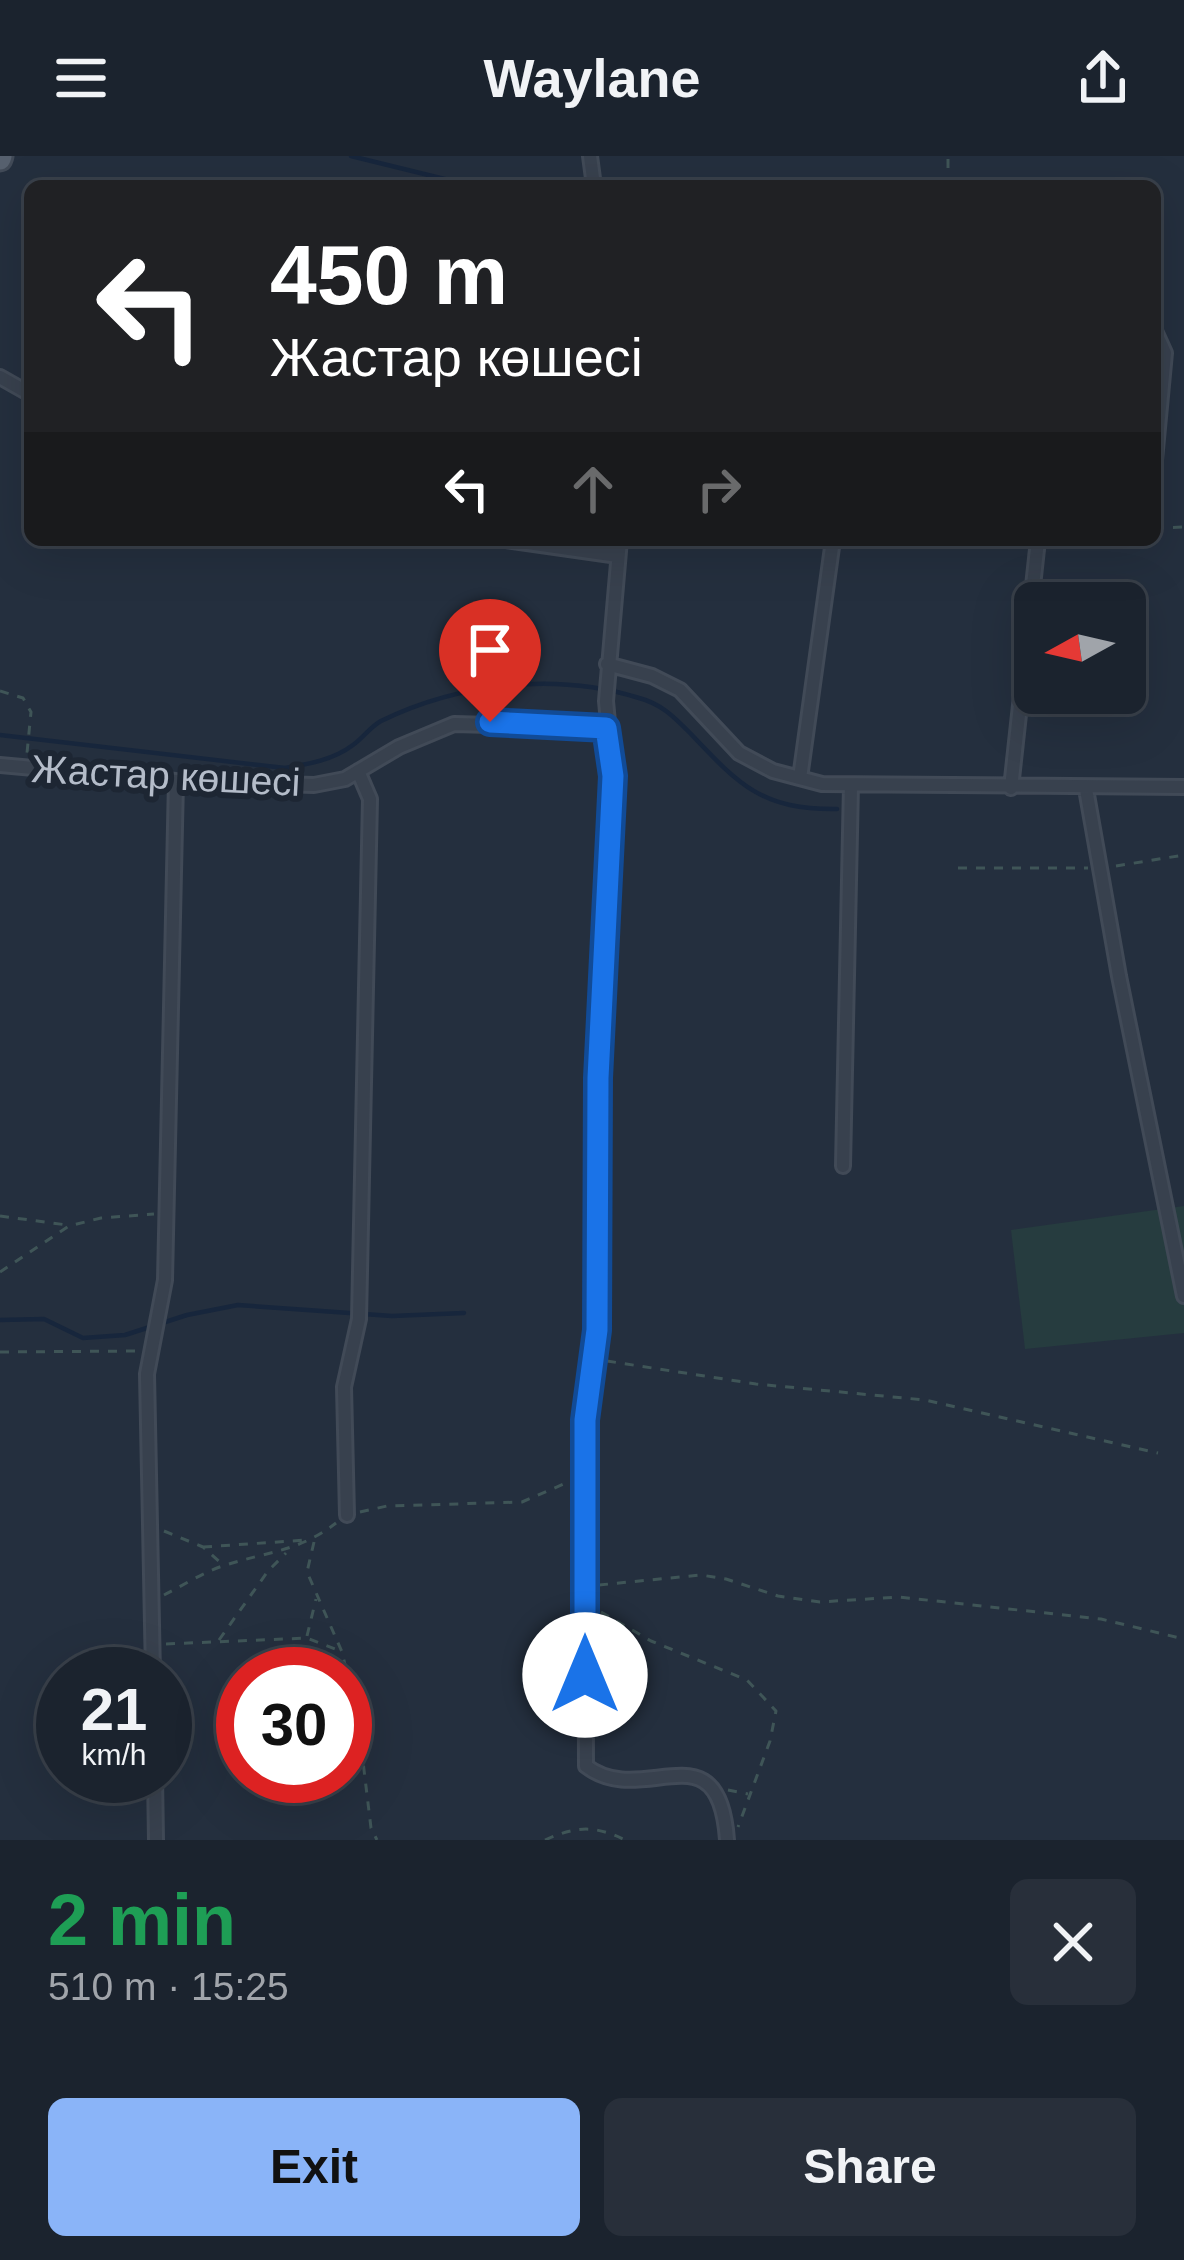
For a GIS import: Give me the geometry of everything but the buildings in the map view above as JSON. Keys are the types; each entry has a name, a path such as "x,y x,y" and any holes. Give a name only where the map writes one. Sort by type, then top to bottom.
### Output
{"street":[{"path":"1161,344 1165,353 1161,396"},
{"path":"548,546 618,556"},
{"path":"619,546 607,664 606,728 613,776 598,1078 597,1330 585,1420 586,1766 602,1779 699,1777 714,1786 725,1808 730,1840"},
{"path":"800,778 832,546"},
{"path":"1011,788 1036,546"},
{"path":"607,664 652,676 680,690 739,753 773,771 800,778 851,785 1184,787"},
{"name":"Жастар көшесі","path":"0,765 176,781 314,785 345,779 399,746 454,724 606,728"},
{"path":"347,1515 344,1388 359,1319 370,799 358,771"},
{"path":"152,1647 147,1374 165,1280 176,781"},
{"path":"843,1166 851,785"},
{"path":"1086,789 1184,1296"},
{"path":"155,1803 156,1840"}],"path":[{"path":"0,691 22,698 31,712 26,767"},
{"path":"958,868 1100,868 1184,855"},
{"path":"0,1272 69,1226 167,1210"},
{"path":"0,1216 69,1226"},
{"path":"0,1352 152,1351"},
{"path":"593,1359 756,1384 925,1400 1158,1453"},
{"path":"152,1601 224,1565 288,1551 347,1515 387,1506 522,1502 585,1474"},
{"path":"150,1526 203,1546 224,1565"},
{"path":"203,1546 314,1539"},
{"path":"314,1539 307,1572 340,1647"},
{"path":"218,1642 268,1571 288,1551"},
{"path":"585,1586 701,1576 820,1602 921,1600 1101,1619 1184,1639"},
{"path":"307,1638 317,1595"},
{"path":"585,1602 650,1641 747,1680 776,1711 770,1742 730,1840"},
{"path":"152,1644 307,1638 330,1647"},
{"path":"714,1786 750,1795"},
{"path":"368,1803 377,1840"},
{"path":"545,1840 571,1828 599,1827 626,1840"}],"green space":[{"path":"1184,1206 1184,1333 1025,1349 1011,1230"}],"waterway":[{"path":"351,156 449,180"},
{"path":"0,735 285,768 337,754 381,721 442,698 508,686 574,685 639,698 661,708 739,781 771,799 837,809"},
{"path":"0,1320 44,1319 83,1338 125,1335 238,1305 392,1316 464,1313"}],"route":[{"path":"490,722 606,728 613,776 598,1078 597,1330 585,1420 585,1675"}]}
